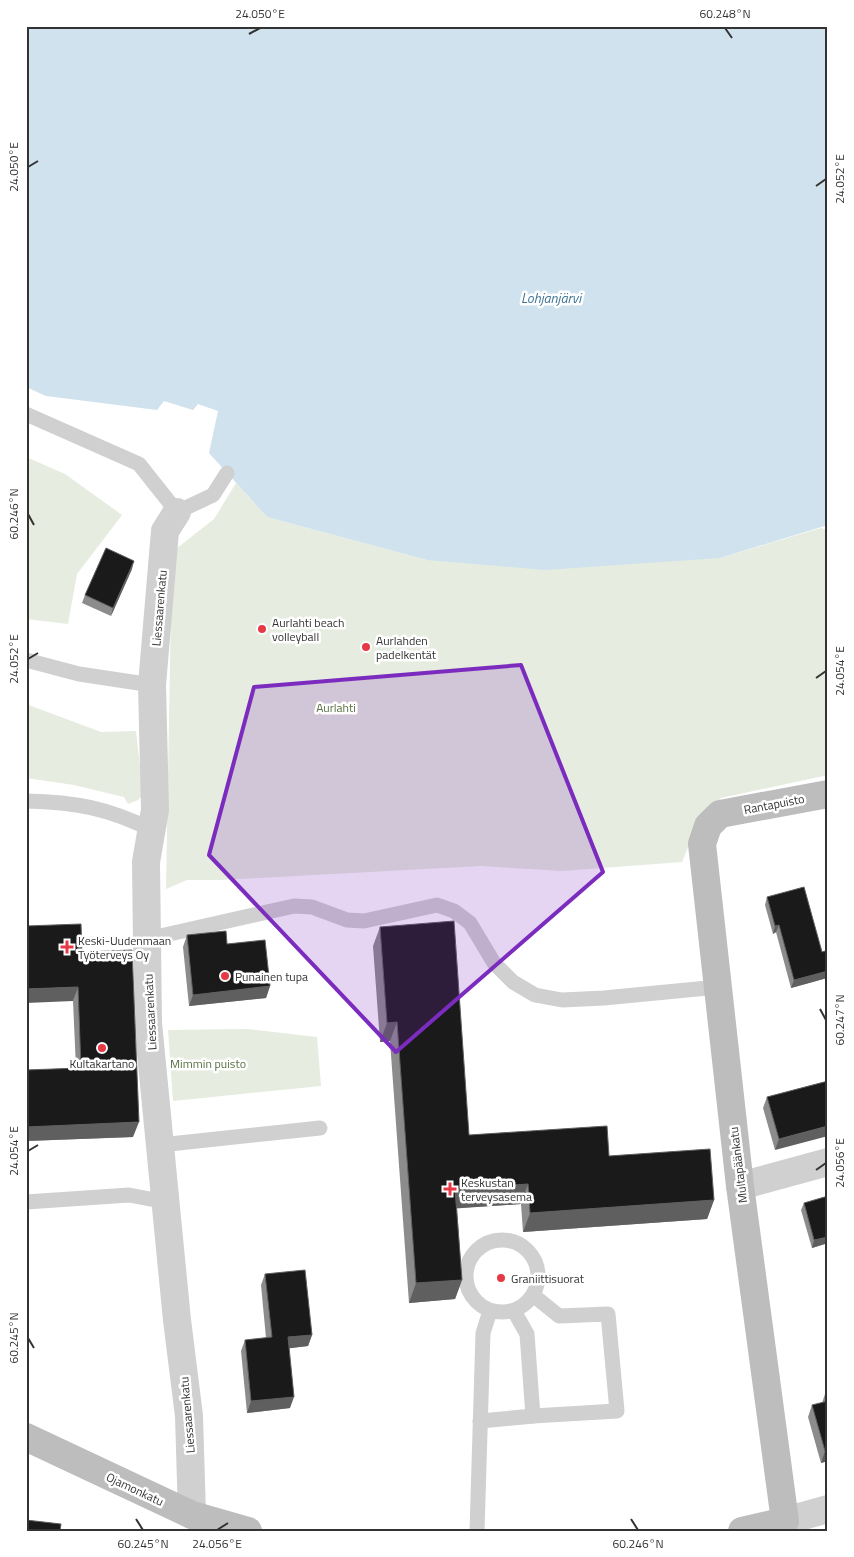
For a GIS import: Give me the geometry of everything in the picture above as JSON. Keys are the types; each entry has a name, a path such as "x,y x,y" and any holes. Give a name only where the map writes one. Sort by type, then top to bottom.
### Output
{"street":[{"name":"Liessaarenkatu","path":"177,512 165,531 152,685 155,810 146,862 148,1023 189,1416 192,1515"},
{"name":"Rantapuisto","path":"720,814 828,794"},
{"name":"Multapäänkatu","path":"720,814 708,826 702,844 740,1186 785,1520"},
{"path":"740,1186 828,1162"},
{"name":"Ojamonkatu","path":"26,1437 192,1515 248,1531"},
{"path":"742,1531 828,1509"}],"lane":[{"path":"26,414 139,464 177,512 213,495 227,473"},
{"path":"26,660 79,674 152,685"},
{"path":"26,802 94,807 123,815 152,830"},
{"path":"147,939 294,906 312,907 347,920 364,921 437,905 454,911 470,923 494,963 513,982 535,994 562,1000 718,987"},
{"path":"160,1145 320,1128"},
{"path":"26,1202 129,1195 166,1202"},
{"path":"507,1240 518,1244 528,1251 535,1260 538,1284 533,1295 525,1304 514,1311 502,1313 490,1311 480,1305 472,1296 467,1286 468,1262 475,1252 489,1243 507,1240"},
{"path":"480,1421 617,1411 608,1314 559,1316 533,1295"},
{"path":"477,1531 483,1333 490,1311"},
{"path":"514,1311 527,1334 533,1416"}],"highlighted area":[{"path":"521,665 603,872 396,1052 209,855 254,687"}],"green space":[{"path":"26,457 65,474 122,515 77,574 68,624 26,619"},
{"name":"Aurlahti","path":"236,483 267,517 427,560 720,558 821,528 828,530 828,775 721,798 707,810 694,833 682,862 562,871 481,866 220,880 187,880 166,889 172,552 214,519"},
{"path":"26,704 101,732 136,731 143,794 138,800 128,804 124,797 74,785 26,778"},
{"name":"Mimmin puisto","path":"248,1029 317,1037 321,1086 173,1101 168,1030"}],"water":[{"name":"Lohjanjärvi","path":"26,26 828,26 828,525 720,558 545,570 427,560 267,517 209,453 218,411 198,404 193,410 164,401 157,410 46,396 26,387"}],"building":[{"path":"106,548 134,561 113,608 85,595"},
{"path":"804,887 822,952 825,951 828,961 828,971 794,980 779,925 775,926 767,897"},
{"path":"454,921 469,1135 607,1126 609,1156 710,1149 714,1200 530,1213 528,1184 455,1189 462,1280 416,1283 397,1022 387,1023 380,927"},
{"name":"Kultakartano","path":"81,924 82,952 132,950 139,1122 26,1127 26,1070 81,1068 78,987 26,989 26,926"},
{"name":"Punainen tupa","path":"226,931 227,944 265,940 270,986 193,995 187,935"},
{"path":"828,1081 828,1126 779,1139 767,1097"},
{"path":"828,1196 828,1237 814,1240 804,1203"},
{"path":"305,1270 312,1335 288,1337 294,1397 251,1401 245,1340 272,1337 265,1274"},
{"path":"828,1401 828,1451 825,1451 812,1405"},
{"path":"26,1520 61,1524 60,1531 26,1531"}],"place":[{"name":"Aurlahti beach volleyball","path":"262,629"},
{"name":"Aurlahden padelkentät","path":"366,647"},
{"name":"Keski-Uudenmaan Työterveys Oy","path":"67,947"},
{"name":"Punainen tupa","path":"225,976"},
{"name":"Kultakartano","path":"102,1048"},
{"name":"Keskustan terveysasema","path":"450,1189"},
{"name":"Graniittisuorat","path":"501,1278"}]}
